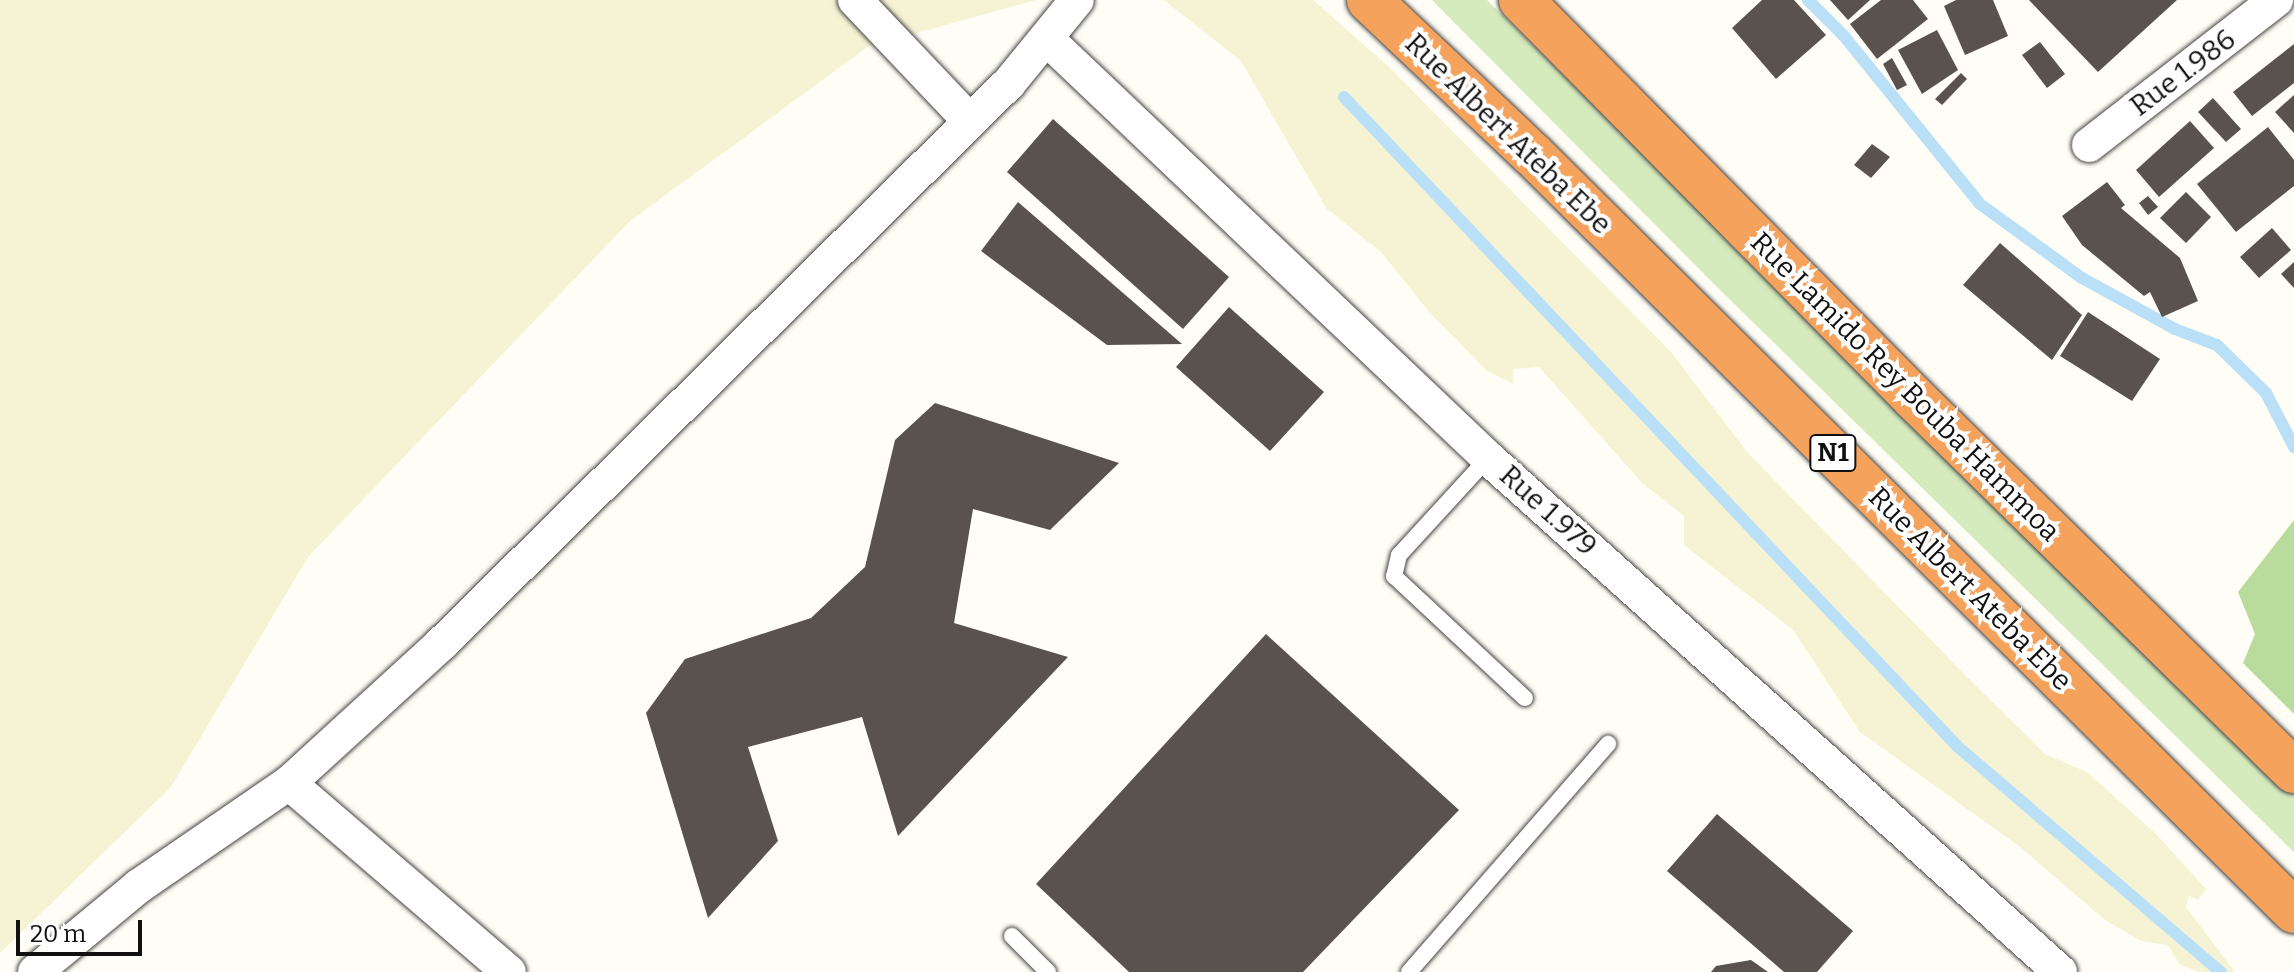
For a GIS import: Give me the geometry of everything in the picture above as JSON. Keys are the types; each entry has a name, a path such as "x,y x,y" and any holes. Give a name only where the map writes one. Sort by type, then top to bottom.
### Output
{"highway":[{"name":"Rue Albert Ateba Ebe","path":"1369,0 1543,165 2294,911"},
{"name":"Rue Lamido Rey Bouba Hammoa","path":"1521,0 1913,397 2294,771"}],"street":[{"path":"855,0 970,121"},
{"path":"35,972 139,886 289,783 441,644 970,121 1047,39 1077,0"},
{"name":"Rue 1.986","path":"2089,145 2276,0"},
{"name":"Rue 1.979","path":"1047,39 1488,458 2060,972"},
{"path":"289,783 509,972"}],"lane":[{"path":"1488,458 1399,555 1394,576 1525,698"},
{"path":"1409,972 1608,744"},
{"path":"1012,936 1048,972"}],"shaded area":[{"path":"0,0 1036,0 869,46 630,221 308,557 171,787 0,953"},
{"path":"1164,0 1313,0 1389,67 1671,352 1748,453 1967,677 2045,754 2087,772 2156,834 2206,889 2198,900 2189,896 2186,907 2235,972 2199,972 2180,965 2168,945 2141,941 2105,920 2020,847 1860,732 1793,630 1684,545 1684,516 1643,484 1539,367 1513,369 1513,384 1486,370 1430,313 1381,252 1326,208 1241,61"}],"green space":[{"path":"1432,0 1487,0 2030,532 2294,795 2294,852 1720,290"},
{"path":"2294,520 2294,714 2243,663 2255,634 2238,592"}],"building":[{"path":"1762,0 1794,0 1826,35 1776,79 1732,28"},
{"path":"1830,0 1870,0 1848,20"},
{"path":"1881,0 1913,0 1928,19 1877,59 1850,24"},
{"path":"1956,0 1993,0 2008,36 1965,55 1944,6"},
{"path":"2029,0 2177,0 2098,72"},
{"path":"1937,30 1958,70 1922,94 1898,50"},
{"path":"2040,42 2065,74 2047,88 2022,55"},
{"path":"2294,44 2294,83 2252,116 2233,92"},
{"path":"1892,58 1907,85 1897,90 1883,64"},
{"path":"1961,73 1967,79 1942,105 1935,99"},
{"path":"2294,95 2294,133 2275,112"},
{"path":"2213,98 2241,129 2226,142 2198,112"},
{"path":"1053,119 1229,277 1183,329 1007,172"},
{"path":"2190,121 2214,148 2159,197 2136,170"},
{"path":"2268,127 2294,160 2294,186 2236,232 2197,184"},
{"path":"1872,144 1890,157 1871,178 1854,165"},
{"path":"2107,182 2125,205 2121,208 2180,258 2198,301 2162,317 2150,292 2144,296 2082,245 2062,216"},
{"path":"2186,192 2211,217 2186,243 2160,218"},
{"path":"2148,196 2158,207 2148,215 2139,203"},
{"path":"1018,202 1182,344 1107,345 981,251"},
{"path":"2272,228 2291,250 2259,278 2240,257"},
{"path":"2000,243 2082,315 2052,360 1963,285"},
{"path":"2294,262 2294,288 2281,274"},
{"path":"1229,307 1324,392 1270,451 1176,367"},
{"path":"2088,312 2160,359 2132,401 2060,356"},
{"path":"935,403 1119,463 1050,530 973,509 954,623 1068,657 898,836 862,717 748,747 778,841 708,918 646,713 685,659 811,618 865,567 895,440"},
{"path":"1266,634 1459,810 1303,972 1129,972 1036,884"},
{"path":"1717,814 1853,931 1817,972 1784,972 1667,871"},
{"path":"1751,960 1768,972 1711,972 1716,966"}],"waterway":[{"path":"1808,0 1844,36 1980,204 2082,278 2175,329 2217,345 2266,393 2294,447"},
{"path":"1344,97 1957,746 2221,972"}]}
